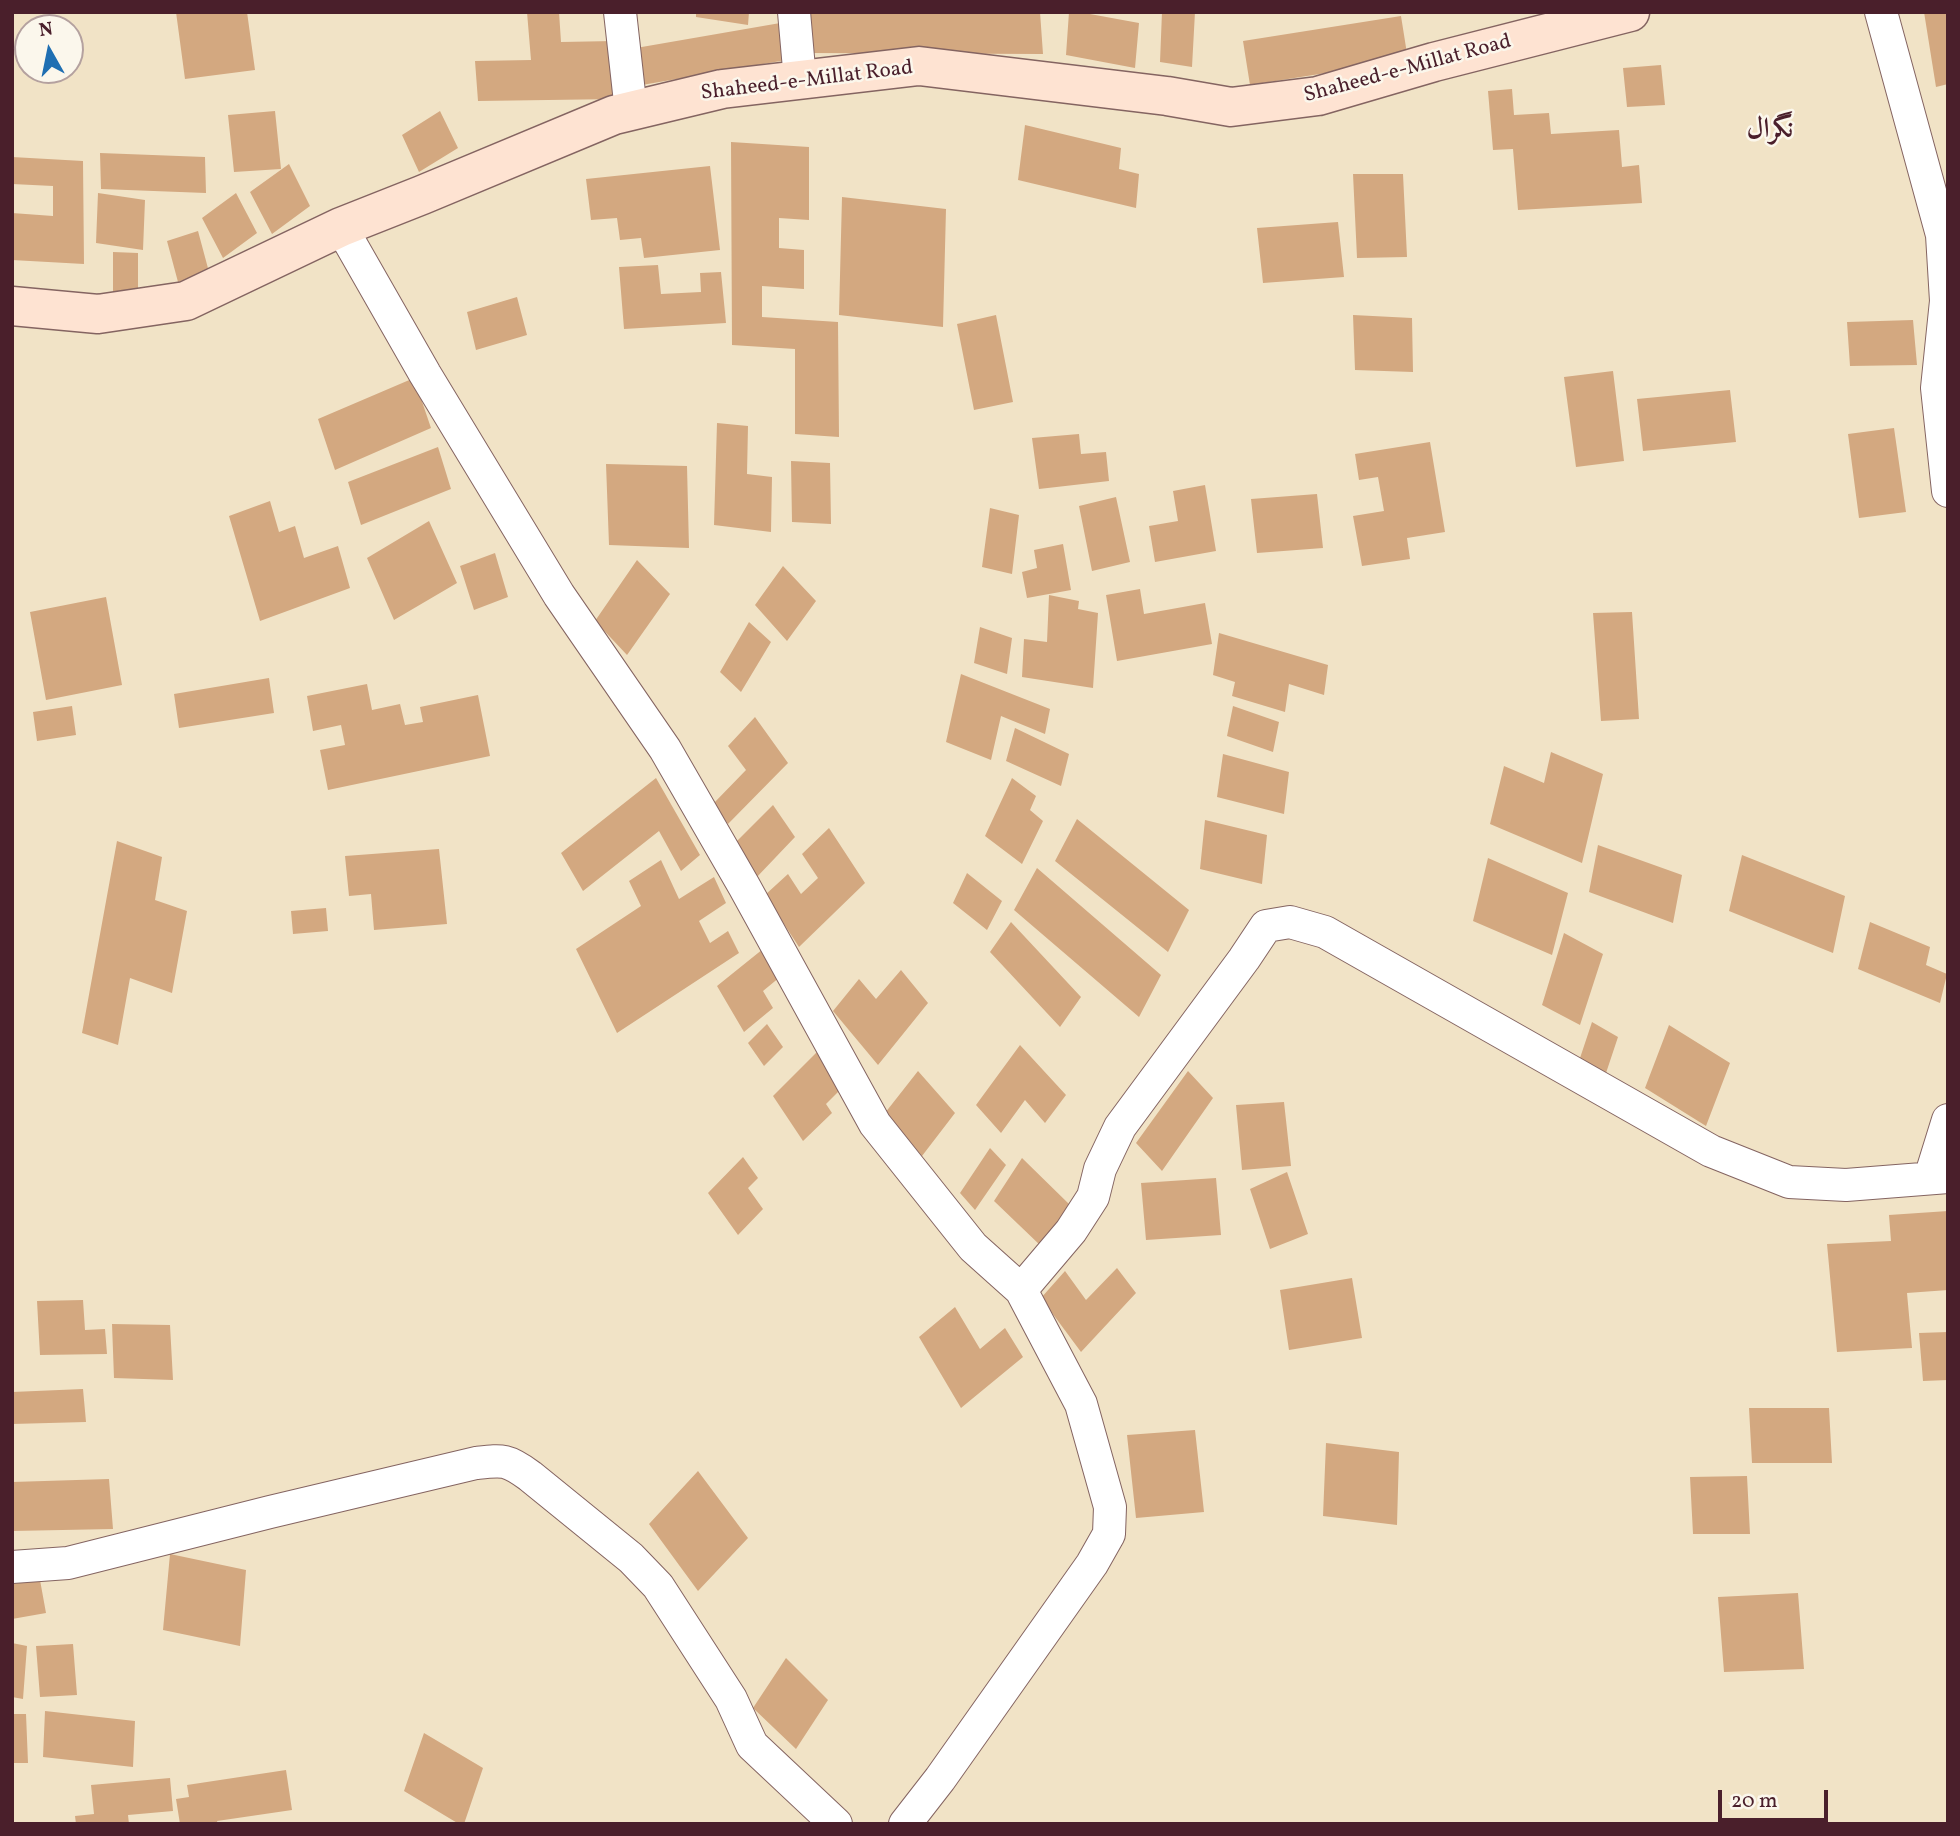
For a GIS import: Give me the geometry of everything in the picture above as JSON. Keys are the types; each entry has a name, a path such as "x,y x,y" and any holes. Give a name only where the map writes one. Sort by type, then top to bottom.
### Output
{"main road":[{"name":"Shaheed-e-Millat Road","path":"12,306 98,314 187,300 341,228 614,115 722,89 919,66 1167,96 1231,107 1318,96 1434,62 1630,12"}],"street":[{"path":"620,12 631,111"},
{"path":"794,12 800,80"},
{"path":"1881,12 1942,235 1946,301 1937,388 1948,491"},
{"path":"341,228 425,374 559,595 665,749 875,1124 973,1247 1021,1290 1082,1404 1110,1507 1109,1534 1076,1587 905,1824"},
{"path":"1021,1290 1071,1231 1093,1197 1100,1169 1120,1127 1266,926 1290,922 1325,932 1711,1151 1789,1182 1846,1185 1939,1177 1948,1120"},
{"path":"12,1567 68,1563 270,1512 476,1463 501,1460 515,1465 530,1476 631,1558 657,1586 731,1699 752,1745 836,1824"}],"building":[{"path":"176,12 247,12 255,70 185,79"},
{"path":"527,12 559,12 561,42 614,41 618,99 478,101 475,61 531,60"},
{"path":"696,12 749,12 748,25 696,17"},
{"path":"805,12 1040,12 1043,54 807,53"},
{"path":"1069,12 1139,23 1135,68 1066,55"},
{"path":"1162,12 1195,12 1192,67 1160,62"},
{"path":"1924,12 1948,12 1948,84 1936,87"},
{"path":"1401,16 1408,60 1250,85 1243,41"},
{"path":"786,22 792,59 642,85 636,48"},
{"path":"1661,65 1665,105 1627,107 1623,68"},
{"path":"1512,89 1514,115 1549,113 1551,134 1619,130 1622,167 1639,165 1642,203 1518,210 1513,149 1493,150 1488,91"},
{"path":"275,111 281,169 234,172 228,115"},
{"path":"440,111 458,148 419,172 402,135"},
{"path":"1025,125 1121,148 1119,169 1139,174 1136,208 1018,180"},
{"path":"731,142 809,147 809,220 779,218 779,248 804,250 804,289 762,286 762,317 838,322 839,437 795,434 795,349 732,345"},
{"path":"100,153 205,157 206,193 101,189"},
{"path":"12,157 83,161 84,264 12,260 12,213 53,216 53,186 12,184"},
{"path":"289,164 310,206 272,234 250,192"},
{"path":"710,166 720,250 644,258 641,238 620,240 617,218 591,220 586,179"},
{"path":"1353,174 1403,174 1407,257 1357,258"},
{"path":"98,193 145,200 143,250 96,243"},
{"path":"236,193 257,233 223,258 202,218"},
{"path":"842,197 946,209 943,327 839,315"},
{"path":"1338,222 1344,277 1263,283 1257,228"},
{"path":"198,231 209,272 178,282 167,241"},
{"path":"113,252 138,253 138,295 113,293"},
{"path":"658,265 661,294 701,292 700,273 721,272 726,323 624,329 619,267"},
{"path":"517,297 527,335 476,350 467,312"},
{"path":"996,315 1013,402 974,410 957,324"},
{"path":"1353,315 1412,318 1413,372 1355,370"},
{"path":"1913,320 1917,365 1850,366 1847,322"},
{"path":"1613,371 1624,461 1576,467 1564,377"},
{"path":"414,378 431,428 335,470 318,419"},
{"path":"1730,390 1736,442 1643,451 1637,399"},
{"path":"717,423 748,426 747,474 772,477 771,532 714,525"},
{"path":"1894,428 1906,512 1859,518 1848,434"},
{"path":"1079,434 1081,454 1106,452 1109,481 1039,489 1032,438"},
{"path":"1430,442 1445,532 1407,538 1410,559 1362,566 1353,516 1384,511 1378,477 1359,480 1355,454"},
{"path":"438,447 451,489 361,525 348,482"},
{"path":"791,461 830,463 831,524 792,522"},
{"path":"606,464 687,466 689,548 609,545"},
{"path":"1205,485 1216,551 1155,562 1149,526 1178,521 1173,491"},
{"path":"1317,494 1323,548 1257,553 1251,499"},
{"path":"1116,497 1130,562 1092,571 1079,506"},
{"path":"270,501 279,532 295,526 304,558 338,546 350,588 260,621 229,516"},
{"path":"990,508 1019,515 1012,574 982,567"},
{"path":"429,521 457,583 394,620 367,558"},
{"path":"1063,544 1071,590 1027,598 1022,572 1037,568 1034,550"},
{"path":"495,553 508,597 474,610 460,566"},
{"path":"637,560 670,594 627,655 595,621"},
{"path":"783,566 816,601 787,641 755,605"},
{"path":"1140,589 1144,614 1205,603 1212,644 1117,661 1106,595"},
{"path":"1049,595 1079,601 1078,609 1098,613 1093,688 1022,677 1024,639 1047,642"},
{"path":"106,597 122,685 46,700 30,612"},
{"path":"1632,612 1639,719 1601,721 1593,613"},
{"path":"749,622 771,642 741,692 720,672"},
{"path":"980,627 1012,638 1007,674 974,663"},
{"path":"1219,633 1328,665 1324,695 1289,684 1285,712 1232,696 1235,682 1213,675"},
{"path":"961,674 1050,709 1045,734 1001,716 991,760 946,742"},
{"path":"269,678 274,713 179,728 174,694"},
{"path":"367,684 372,710 400,704 405,725 423,722 420,707 478,695 490,756 328,790 320,750 345,745 341,725 313,731 307,696"},
{"path":"72,706 76,735 37,741 33,712"},
{"path":"1233,706 1279,722 1273,752 1227,736"},
{"path":"755,717 788,763 728,824 713,804 746,770 728,746"},
{"path":"1015,728 1069,754 1061,786 1006,761"},
{"path":"1551,752 1603,774 1582,863 1490,824 1504,766 1544,783"},
{"path":"1223,754 1289,772 1284,814 1217,797"},
{"path":"656,778 700,855 681,871 659,831 583,891 561,853"},
{"path":"1012,778 1036,796 1030,810 1043,821 1022,864 985,836"},
{"path":"773,805 795,837 755,879 732,846"},
{"path":"1077,819 1189,910 1168,952 1055,861"},
{"path":"1205,820 1267,835 1262,884 1200,869"},
{"path":"829,828 865,883 799,947 765,895 788,874 801,894 818,878 802,854"},
{"path":"117,841 162,857 155,900 187,911 172,993 130,978 118,1045 82,1033"},
{"path":"1598,845 1682,875 1673,923 1589,892"},
{"path":"439,849 447,924 374,930 371,894 349,896 345,856"},
{"path":"1742,855 1845,896 1833,953 1729,911"},
{"path":"1488,858 1568,893 1552,955 1473,921"},
{"path":"661,860 679,899 714,877 726,903 699,921 710,943 728,931 739,953 617,1033 576,949 641,906 629,881"},
{"path":"1037,868 1161,975 1139,1017 1014,910"},
{"path":"967,873 1002,901 987,930 953,903"},
{"path":"326,908 328,931 293,934 291,911"},
{"path":"1011,922 1081,997 1060,1027 990,952"},
{"path":"1870,922 1930,947 1926,965 1947,974 1940,1003 1858,969"},
{"path":"1564,933 1603,954 1580,1025 1542,1005"},
{"path":"763,949 780,977 763,991 773,1008 744,1032 717,986"},
{"path":"901,970 928,1003 878,1065 833,1011 859,979 876,999"},
{"path":"1592,1022 1618,1037 1605,1076 1579,1061"},
{"path":"767,1024 783,1047 764,1066 748,1043"},
{"path":"1669,1025 1730,1063 1706,1126 1645,1088"},
{"path":"1020,1045 1066,1095 1045,1123 1025,1100 1001,1133 976,1105"},
{"path":"817,1052 842,1088 826,1104 832,1113 803,1141 773,1096"},
{"path":"918,1071 955,1113 922,1156 885,1113"},
{"path":"1188,1071 1213,1098 1162,1171 1136,1143"},
{"path":"1284,1102 1291,1166 1242,1170 1236,1105"},
{"path":"990,1148 1006,1165 975,1210 960,1193"},
{"path":"743,1157 758,1178 748,1188 763,1209 738,1235 708,1193"},
{"path":"1022,1158 1069,1204 1042,1247 994,1201"},
{"path":"1287,1172 1308,1234 1270,1249 1250,1189"},
{"path":"1216,1178 1221,1235 1146,1240 1141,1183"},
{"path":"1948,1211 1948,1290 1907,1293 1912,1348 1837,1352 1827,1244 1891,1241 1889,1215"},
{"path":"1117,1268 1136,1293 1081,1352 1041,1298 1065,1271 1086,1300"},
{"path":"1352,1278 1362,1338 1289,1350 1280,1290"},
{"path":"83,1300 85,1330 105,1329 107,1354 40,1355 37,1301"},
{"path":"955,1307 980,1349 1005,1328 1023,1357 961,1408 919,1337"},
{"path":"112,1324 170,1325 173,1380 114,1378"},
{"path":"1948,1332 1948,1380 1923,1381 1919,1333"},
{"path":"83,1389 86,1422 12,1424 12,1392"},
{"path":"1749,1408 1829,1408 1832,1463 1752,1463"},
{"path":"1195,1430 1204,1512 1136,1518 1127,1435"},
{"path":"1326,1443 1399,1452 1397,1525 1323,1516"},
{"path":"698,1471 748,1538 698,1591 649,1524"},
{"path":"1747,1476 1750,1534 1693,1534 1690,1477"},
{"path":"109,1479 113,1529 12,1531 12,1482"},
{"path":"170,1554 246,1570 240,1646 163,1630"},
{"path":"40,1580 46,1613 12,1619 12,1584"},
{"path":"1798,1593 1804,1669 1724,1672 1718,1597"},
{"path":"12,1643 27,1646 23,1699 12,1697"},
{"path":"73,1644 77,1695 40,1697 36,1646"},
{"path":"786,1658 828,1700 796,1749 753,1708"},
{"path":"45,1711 135,1721 133,1767 43,1757"},
{"path":"12,1714 26,1714 28,1763 12,1763"},
{"path":"424,1733 483,1768 464,1824 459,1824 404,1791"},
{"path":"286,1770 292,1810 217,1821 218,1824 180,1824 176,1799 189,1797 187,1785"},
{"path":"170,1778 173,1811 128,1815 129,1824 76,1824 75,1816 94,1814 91,1785"}],"district":[{"name":"نگرال","path":"1770,132"}]}
